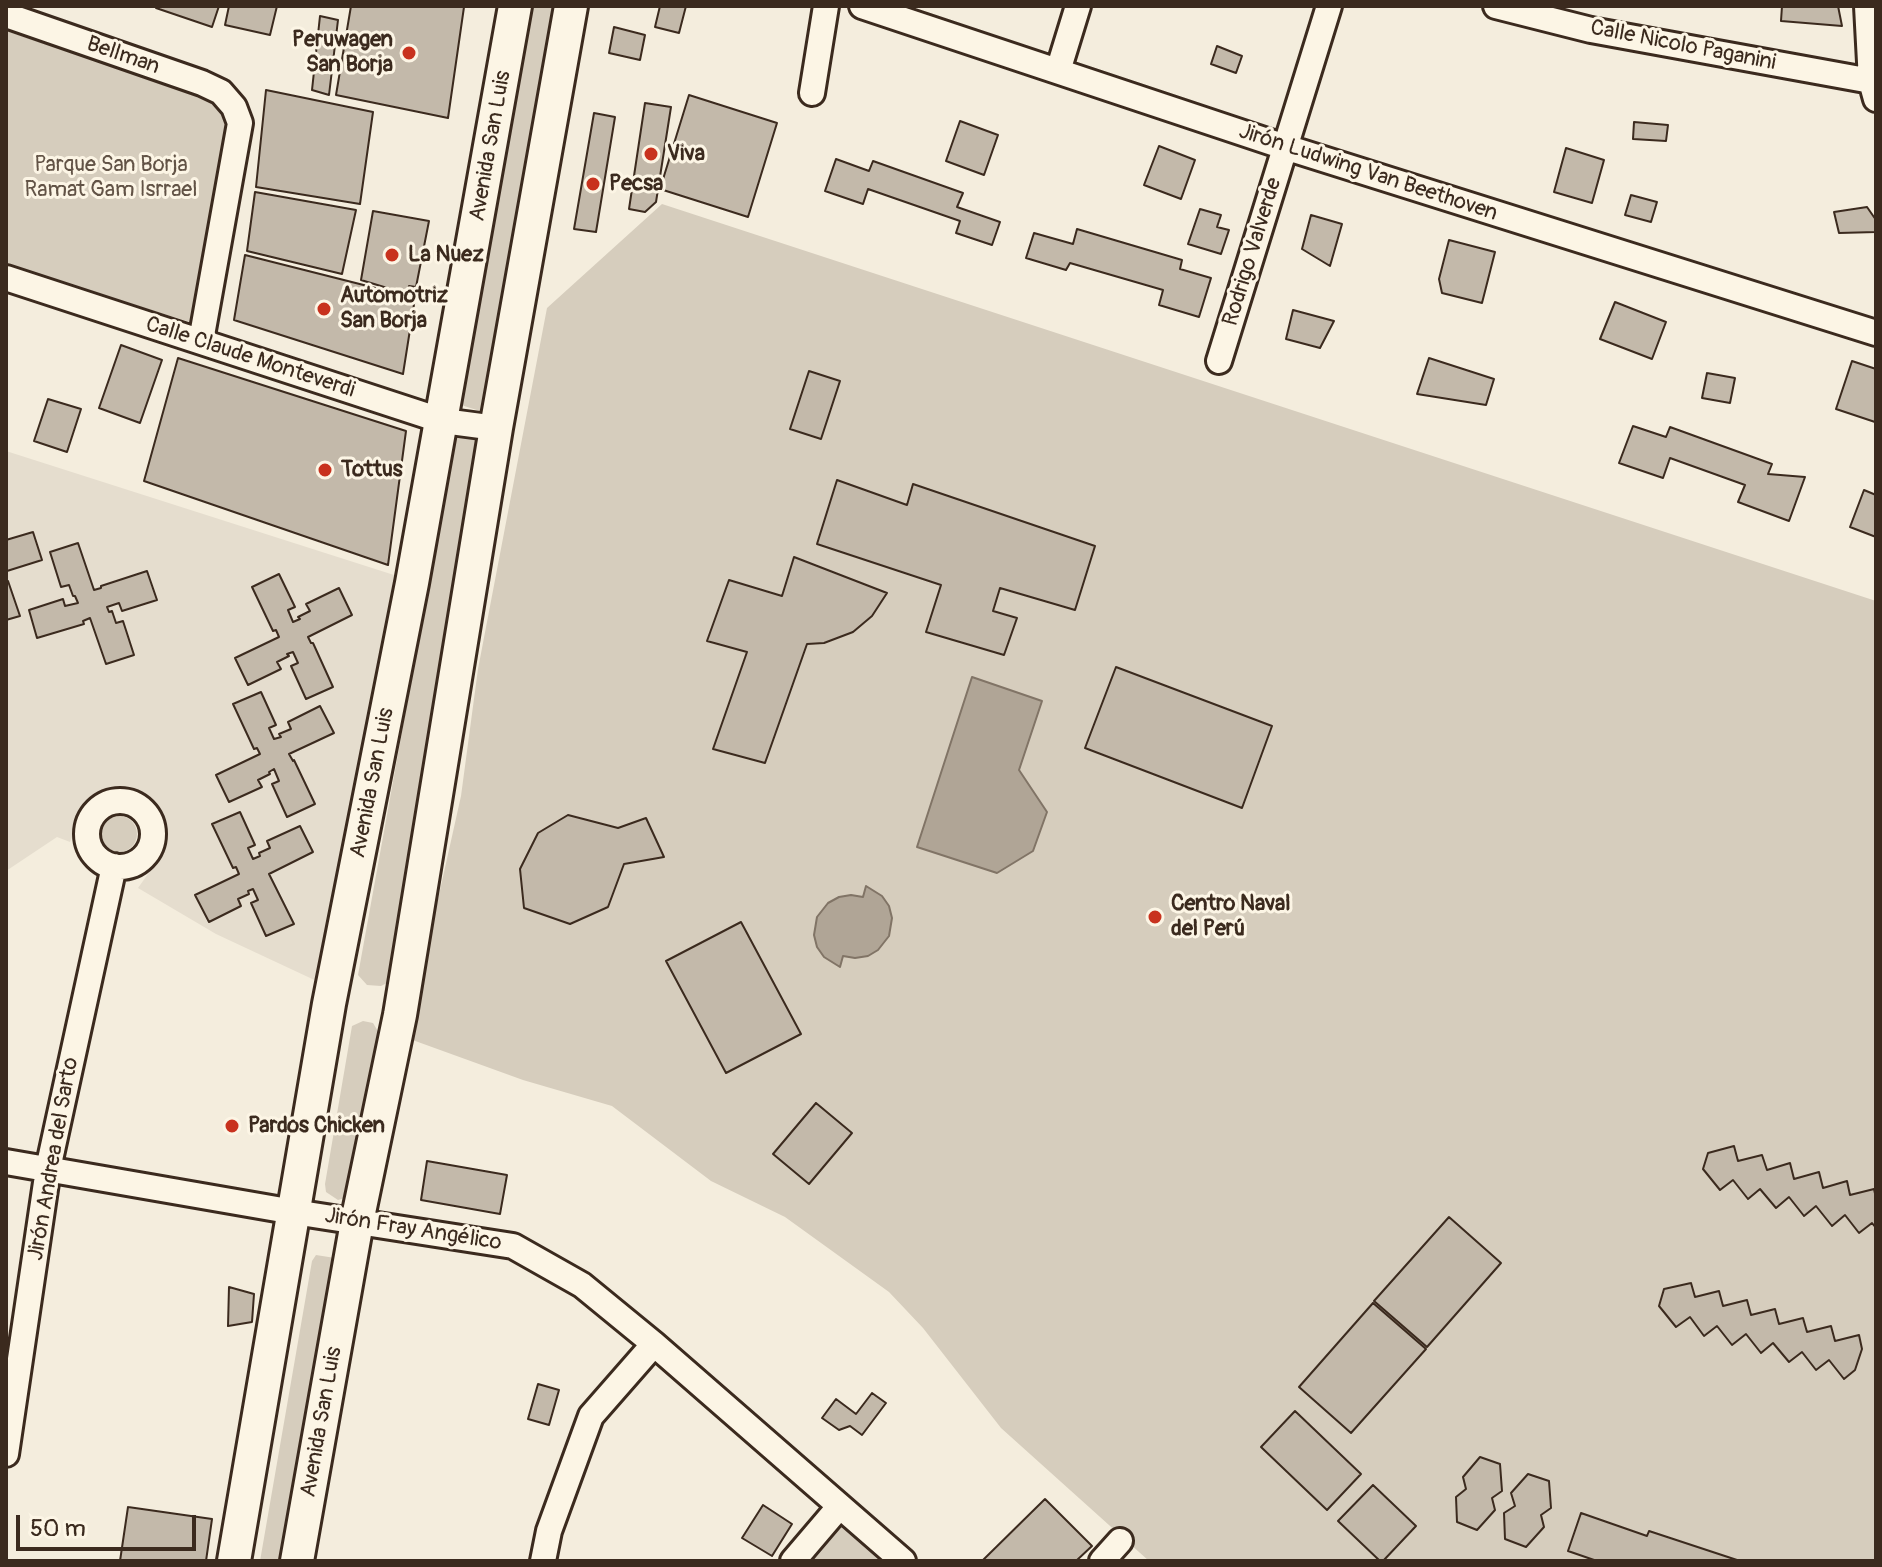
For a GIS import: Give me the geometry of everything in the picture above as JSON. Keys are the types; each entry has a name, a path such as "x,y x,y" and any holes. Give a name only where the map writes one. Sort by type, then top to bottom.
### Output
{"main road":[{"name":"Avenida San Luis","path":"234,1561 329,1004 443,421 515,6"},
{"name":"Avenida San Luis","path":"297,1561 357,1222 400,1015 496,428 571,6"}],"street":[{"path":"812,93 826,6"},
{"name":"Jirón Ludwing Van Beethoven","path":"862,6 1285,147 1876,333"},
{"path":"1058,71 1078,6"},
{"name":"Rodrigo Valverde","path":"1219,361 1329,6"},
{"name":"Calle Nicolo Paganini","path":"1496,6 1591,30 1873,90"},
{"path":"1867,6 1873,90"},
{"name":"Bellman","path":"6,15 202,83 221,92 234,107 240,123 201,341"},
{"name":"Calle Claude Monteverdi","path":"6,278 443,421 496,428"},
{"name":"Jirón Andrea del Sarto","path":"6,1454 48,1169 114,866"},
{"name":"Jirón Fray Angélico","path":"6,1162 513,1246 582,1285 903,1561"},
{"path":"543,1561 549,1531 591,1416 654,1344"},
{"path":"793,1561 839,1507"},
{"path":"1102,1561 1120,1541"}],"shaded area":[{"path":"6,451 394,575 323,984 216,934 138,888 160,857 166,838 165,820 153,801 135,790 117,786 100,792 84,808 70,842 57,837 6,871"},
{"path":"972,677 1042,701 1019,770 1047,812 1033,851 997,873 917,847"},
{"path":"866,886 882,896 889,906 892,918 889,936 878,950 868,956 843,956 840,967 824,957 817,947 814,935 817,917 828,903 839,897 863,897"}],"green space":[{"path":"528,6 561,6 483,412 458,404"},
{"name":"Parque San Borja Ramat Gam Isrrael","path":"6,31 207,97 227,121 193,323 6,265"},
{"name":"Centro Naval del Perú","path":"662,204 1876,601 1876,1561 1149,1561 1001,1428 923,1328 889,1292 785,1217 711,1181 612,1106 523,1080 407,1038 461,796 478,669 547,308"},
{"path":"465,432 477,434 484,445 393,980 381,986 367,985 358,975 455,439"},
{"path":"119,816 132,821 137,834 132,847 119,852 106,847 101,834 106,821"},
{"path":"363,1021 373,1023 382,1038 348,1197 338,1200 326,1192 325,1184 352,1026"},
{"path":"316,1255 335,1258 287,1561 260,1561 312,1261"},
{"path":"839,1520 887,1561 804,1561"}],"building":[{"path":"156,6 219,6 212,27"},
{"path":"229,6 277,6 270,35 225,25"},
{"path":"351,6 464,7 448,118 336,95"},
{"path":"660,6 686,6 679,33 655,27"},
{"path":"1782,6 1838,6 1842,26 1781,21"},
{"path":"320,16 338,20 329,95 312,90"},
{"path":"614,27 645,35 640,60 609,53"},
{"path":"1217,46 1242,56 1236,73 1211,64"},
{"path":"266,90 373,112 360,204 256,187"},
{"path":"689,95 777,123 748,217 660,189"},
{"name":"Viva","path":"645,103 671,107 656,202 645,212 629,209"},
{"path":"594,113 615,117 596,232 574,229"},
{"path":"960,121 998,135 984,175 946,161"},
{"path":"1634,122 1668,125 1666,141 1633,139"},
{"path":"1159,146 1195,160 1181,199 1144,185"},
{"path":"1566,148 1604,160 1592,203 1554,192"},
{"path":"836,159 869,171 873,161 963,193 957,207 1000,222 992,245 956,233 960,221 868,189 863,204 825,191"},
{"path":"255,192 356,210 342,274 247,251"},
{"path":"1631,195 1657,202 1651,222 1625,215"},
{"path":"1867,207 1876,220 1876,232 1839,233 1834,212"},
{"path":"1200,209 1221,215 1217,227 1229,230 1221,254 1188,244"},
{"path":"373,211 429,221 416,287 409,286 407,294 361,280"},
{"path":"1311,215 1342,224 1330,266 1302,249"},
{"path":"1077,229 1182,260 1180,269 1211,278 1199,317 1159,305 1163,290 1070,263 1066,270 1026,258 1034,233 1073,244"},
{"path":"1449,240 1495,252 1482,303 1442,293 1439,279"},
{"name":"Automotriz San Borja","path":"245,255 415,298 403,374 234,320"},
{"path":"1615,302 1666,322 1652,359 1600,339"},
{"path":"1293,310 1334,321 1320,348 1286,339"},
{"path":"121,345 162,360 140,423 99,408"},
{"path":"178,358 406,431 388,565 144,481"},
{"path":"1429,358 1494,379 1486,405 1417,394"},
{"path":"1852,361 1876,369 1875,422 1836,409"},
{"path":"809,371 840,381 821,439 790,429"},
{"path":"1707,373 1735,378 1730,403 1702,398"},
{"path":"48,399 81,409 67,452 34,441"},
{"path":"1633,426 1666,437 1670,427 1772,464 1768,474 1805,477 1789,521 1738,502 1745,485 1670,458 1663,478 1619,463"},
{"path":"837,480 907,505 913,484 1095,546 1075,610 1000,588 993,611 1017,618 1004,655 926,632 941,585 817,544"},
{"path":"1864,490 1876,495 1876,537 1850,527"},
{"path":"33,532 42,560 7,571 6,540"},
{"path":"78,543 94,590 147,571 157,600 122,611 119,603 107,607 116,623 123,621 134,655 106,664 90,618 83,621 84,624 37,638 29,610 63,599 65,606 78,603 69,585 61,587 50,552"},
{"path":"794,557 887,593 872,616 853,632 824,643 807,644 765,763 713,749 747,652 707,641 729,580 782,596"},
{"path":"279,574 295,607 288,610 293,622 310,611 306,604 339,588 352,615 308,637 333,687 306,699 291,666 298,663 293,652 277,662 281,669 248,685 235,658 279,637 276,630 273,631 252,587"},
{"path":"6,582 20,616 6,620"},
{"path":"1116,667 1272,726 1242,808 1085,748"},
{"path":"261,692 276,725 269,728 274,739 291,729 288,722 320,706 334,733 289,754 315,804 287,817 272,784 279,781 274,769 258,780 262,787 229,802 216,775 260,754 257,748 254,749 233,704"},
{"path":"240,812 255,845 248,848 253,859 270,848 267,841 300,826 313,852 269,874 294,924 266,936 251,903 258,900 253,889 238,899 241,906 209,922 195,895 239,874 236,867 233,868 212,824"},
{"path":"568,815 618,828 646,818 664,857 624,864 608,907 570,924 524,908 520,869 538,833"},
{"path":"741,922 801,1034 726,1073 666,961"},
{"path":"816,1103 852,1133 809,1184 773,1154"},
{"path":"1734,1146 1738,1161 1762,1155 1767,1170 1790,1163 1794,1179 1819,1172 1823,1188 1847,1181 1850,1195 1874,1189 1876,1228 1872,1223 1859,1233 1845,1215 1832,1226 1816,1206 1804,1216 1789,1197 1776,1208 1760,1189 1748,1199 1733,1180 1720,1190 1703,1169 1708,1153"},
{"path":"427,1161 507,1175 500,1214 421,1200"},
{"path":"1449,1217 1501,1263 1427,1347 1374,1301"},
{"path":"1691,1283 1695,1297 1719,1291 1723,1306 1747,1300 1751,1315 1775,1309 1779,1324 1803,1318 1807,1332 1831,1326 1835,1341 1859,1335 1862,1349 1855,1370 1844,1379 1829,1360 1816,1370 1802,1352 1789,1362 1773,1343 1761,1353 1746,1334 1732,1345 1717,1326 1704,1336 1690,1317 1676,1327 1659,1306 1664,1289"},
{"path":"229,1287 254,1294 252,1322 228,1326"},
{"path":"1373,1303 1426,1349 1351,1433 1299,1387"},
{"path":"538,1384 559,1390 549,1425 528,1419"},
{"path":"872,1393 886,1403 862,1435 850,1426 839,1430 822,1418 836,1399 856,1414"},
{"path":"1295,1411 1361,1474 1327,1510 1261,1447"},
{"path":"1480,1457 1500,1464 1502,1491 1492,1498 1495,1510 1477,1530 1457,1522 1456,1497 1466,1489 1463,1477"},
{"path":"1528,1474 1549,1481 1551,1508 1541,1515 1544,1527 1526,1547 1505,1539 1504,1513 1515,1506 1511,1493"},
{"path":"1373,1485 1416,1526 1383,1561 1338,1521"},
{"path":"1045,1499 1092,1546 1076,1561 982,1561"},
{"path":"763,1505 792,1524 772,1556 742,1538"},
{"path":"128,1507 212,1519 206,1561 120,1561"},
{"path":"1581,1513 1647,1536 1649,1531 1737,1560 1597,1561 1568,1551"}],"place":[{"name":"Peruwagen San Borja","path":"409,53"},
{"name":"Viva","path":"651,154"},
{"name":"Pecsa","path":"593,184"},
{"name":"La Nuez","path":"392,255"},
{"name":"Automotriz San Borja","path":"324,309"},
{"name":"Tottus","path":"325,470"},
{"name":"Centro Naval del Perú","path":"1155,917"},
{"name":"Pardos Chicken","path":"232,1126"}]}
